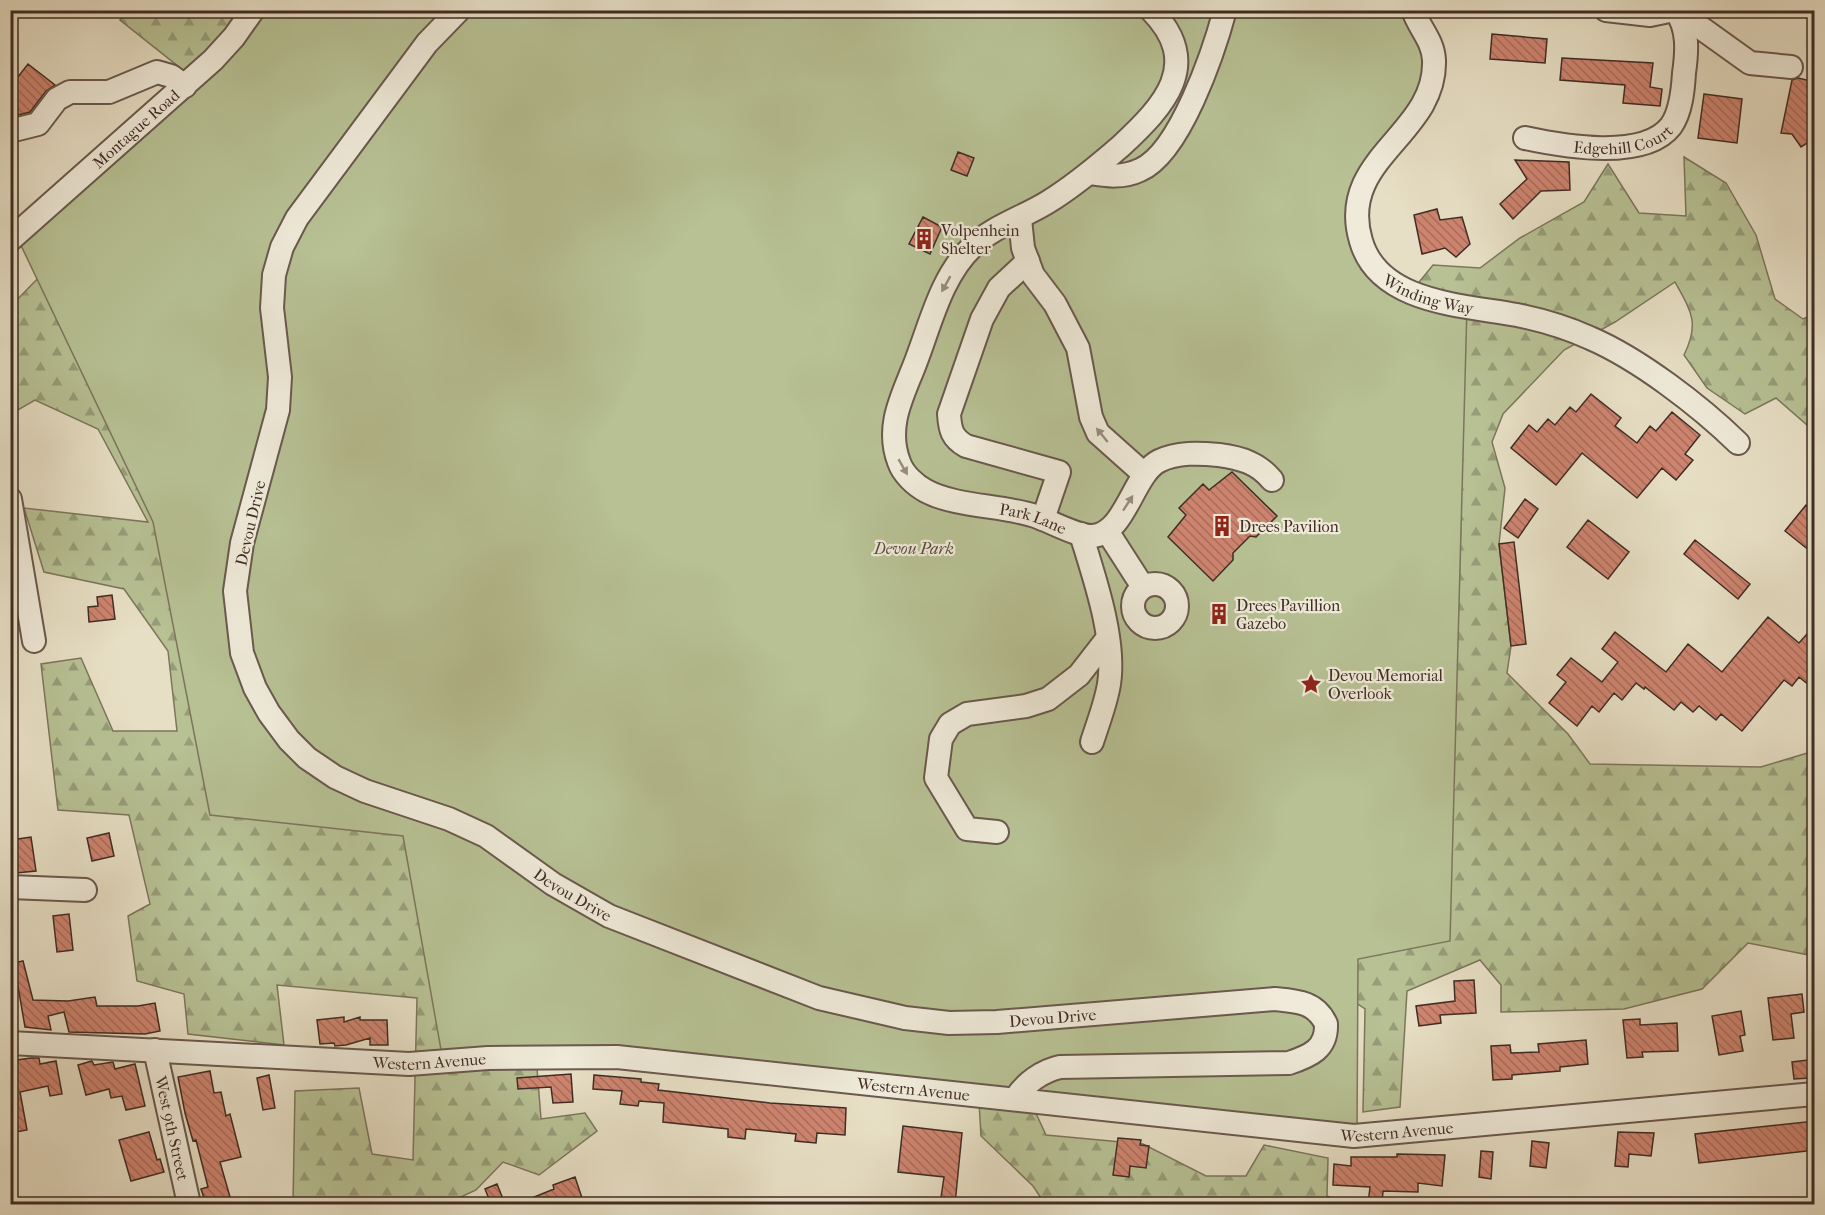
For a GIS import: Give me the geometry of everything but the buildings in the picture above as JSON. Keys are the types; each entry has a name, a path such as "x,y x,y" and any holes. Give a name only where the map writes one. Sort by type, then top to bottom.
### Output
{"street":[{"name":"Montague Road","path":"10,240 185,86 234,37 253,10"},
{"name":"Devou Drive","path":"459,10 427,43 312,197 282,247 274,275 272,308 280,377 278,411 242,543 236,591 242,653 268,713 308,758 336,777 365,791 449,819 486,836 553,884 609,916 819,998 905,1018 949,1023 1019,1021 1275,999 1298,1001 1315,1007 1326,1024 1324,1042 1312,1056 1289,1063 1060,1067 1049,1070 1023,1087 1015,1099"},
{"path":"1090,173 1153,116 1172,88 1176,54 1164,24 1151,10"},
{"path":"1090,173 1113,176 1141,170 1170,141 1189,109 1225,10"},
{"name":"Winding Way","path":"1413,10 1432,48 1434,62 1430,88 1415,117 1368,173 1359,194 1357,223 1362,244 1372,264 1388,278 1411,292 1438,301 1551,323 1592,338 1664,382 1738,443"},
{"path":"1606,10 1650,15 1675,10 1750,63 1791,67"},
{"name":"Edgehill Court","path":"1525,138 1580,147 1626,147 1659,137 1674,120 1682,95 1687,54 1685,34 1675,10"},
{"path":"10,131 38,124 57,99 70,92 109,92 157,72 171,76 185,86"},
{"name":"Park Lane","path":"1090,173 970,249 949,279 899,402 893,436 899,463 914,483 928,492 1042,519 1082,534 1093,536 1107,531"},
{"path":"1020,219 1028,261 1041,287 1055,304 1068,326 1078,348 1091,417 1098,433 1144,474"},
{"path":"1028,261 999,288 982,319 949,414 950,428 955,439 966,446 1059,472 1042,519"},
{"path":"1143,587 1107,531 1130,502 1144,474 1157,462 1197,453 1238,457 1260,467 1272,480"},
{"path":"10,499 34,641"},
{"path":"1082,534 1107,639 1109,685 1092,742"},
{"path":"997,832 966,829 949,802 936,778 941,739 950,724 967,714 1026,706 1048,699 1079,675 1107,639"},
{"path":"10,887 85,890"},
{"name":"Western Avenue","path":"10,1043 409,1064 488,1058 609,1056 1354,1136 1815,1094"},
{"name":"West 9th Street","path":"155,1050 189,1204"}],"green space":[{"name":"Devou Park","path":"126,11 1015,11 991,39 889,98 767,49 642,76 588,162 611,215 785,207 825,254 852,331 844,406 751,452 731,488 630,522 503,549 661,630 769,646 861,620 910,581 955,672 910,757 899,847 997,868 1117,815 1065,793 1004,803 1007,739 1084,759 1220,771 1266,738 1430,659 1458,628 1461,517 1387,480 1356,476 1288,437 1197,398 1132,422 1111,415 1104,354 1086,315 1099,286 1080,272 1065,287 1049,256 1052,231 1080,244 1116,235 1132,199 1176,186 1196,155 1248,11 1301,11 1396,22 1432,48 1433,73 1426,97 1407,126 1370,170 1357,207 1359,234 1368,258 1384,276 1411,292 1433,265 1480,268 1520,238 1584,202 1608,164 1639,213 1686,216 1684,157 1726,183 1756,235 1775,299 1803,319 1814,314 1814,431 1776,398 1745,414 1707,388 1684,355 1692,334 1692,317 1675,282 1615,322 1564,350 1503,414 1492,442 1505,488 1499,544 1511,646 1507,673 1568,734 1590,764 1761,767 1814,751 1814,956 1748,943 1702,989 1624,1009 1501,1012 1501,985 1480,960 1407,991 1400,1107 1363,1112 1365,1009 1329,985 1167,993 1028,1006 958,1007 981,1055 1027,1094 1046,1135 1143,1144 1206,1176 1246,1176 1264,1145 1328,1158 1327,1196 1343,1204 1045,1204 1033,1186 981,1136 978,1085 688,1047 535,1043 541,1119 585,1113 597,1131 539,1175 503,1162 476,1190 446,1204 293,1204 295,1091 359,1088 372,1154 413,1160 417,998 277,985 284,1045 188,1034 184,994 137,981 128,916 150,904 129,815 58,810 41,664 81,658 113,731 177,731 168,651 124,589 44,572 24,508 148,522 98,429 35,400 11,414 11,306 42,274 135,291 247,121 120,20"},
{"name":"Devou Park","path":"253,11 1413,11 1434,62 1359,194 1372,264 1467,306 1450,941 1358,959 1357,1136 617,1057 443,1061 403,836 210,815 153,522 16,235"}],"place":[{"name":"Volpenhein Shelter","path":"924,239"},
{"name":"Drees Pavilion","path":"1222,526"},
{"name":"Drees Pavillion Gazebo","path":"1219,614"},
{"name":"Devou Memorial Overlook","path":"1311,684"}]}
